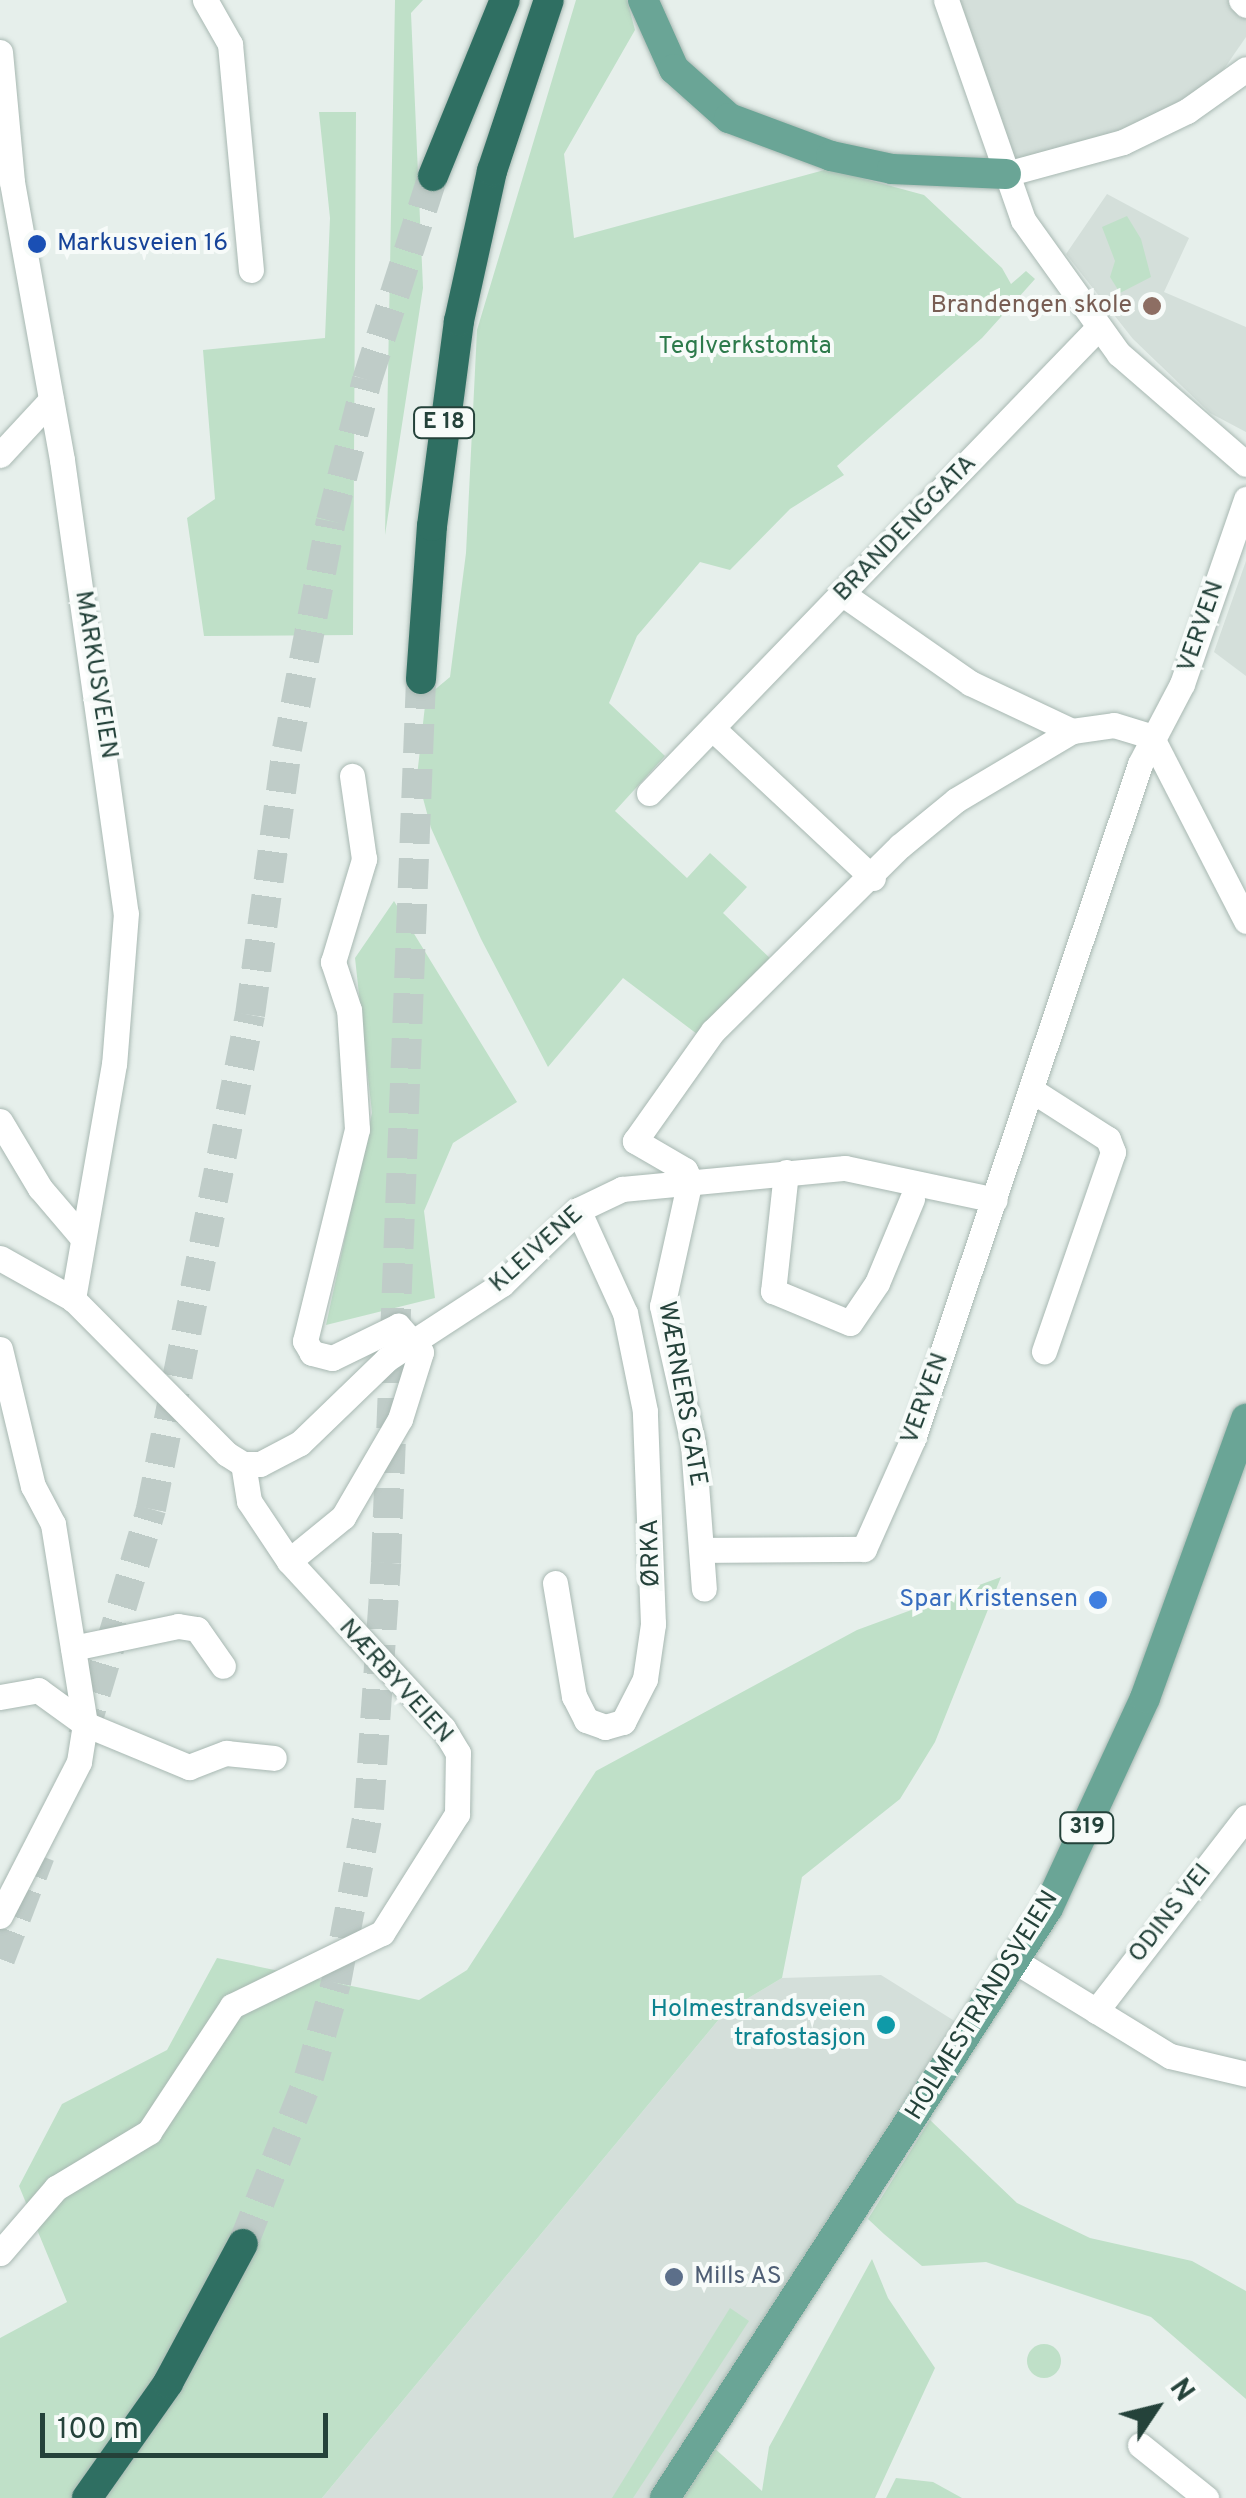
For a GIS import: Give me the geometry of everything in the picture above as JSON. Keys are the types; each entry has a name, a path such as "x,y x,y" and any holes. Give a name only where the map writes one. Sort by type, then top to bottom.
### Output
{"highway":[{"path":"433,176 505,0"},
{"name":"E 18","path":"421,679 434,508 459,322 492,171 549,0"},
{"path":"87,2498 168,2383 242,2244"}],"main road":[{"path":"643,0 674,69 729,118 830,156 892,169 1006,174"},
{"name":"HOLMESTRANDSVEIEN","path":"665,2498 1054,1894 1145,1698 1246,1419"}],"street":[{"path":"205,0 230,44 252,270"},
{"path":"946,0 1023,220 1098,328 1246,464"},
{"path":"1241,0 1246,6"},
{"name":"MARKUSVEIEN","path":"0,52 12,182 51,400 126,913 114,1064 80,1235 74,1299"},
{"path":"1006,174 1123,142 1187,111 1246,69"},
{"name":"BRANDENGGATA","path":"649,793 844,596 1098,328"},
{"path":"0,455 51,400"},
{"name":"VERVEN","path":"703,1550 864,1549 913,1439 1150,736 1182,684 1246,499"},
{"path":"844,596 970,683 1072,732"},
{"path":"995,1200 844,1168 690,1180 634,1141 714,1031 956,800 1072,732 1114,724 1150,736 1246,921"},
{"path":"712,728 873,878"},
{"path":"289,1561 343,1517 412,1386 421,1352 398,1326 332,1358 312,1353 304,1342 357,1130 349,1010 333,962 364,859 352,776"},
{"path":"1033,1091 1108,1139 1113,1152 1044,1352"},
{"path":"0,1121 40,1188 80,1235"},
{"path":"786,1172 774,1291 850,1322 868,1300 912,1200"},
{"name":"KLEIVENE","path":"243,1464 280,1457 387,1359 502,1284 582,1208 622,1189 690,1180"},
{"name":"WÆRNERS GATE","path":"690,1180 662,1306 693,1444 704,1589"},
{"name":"ØRKA","path":"554,1583 574,1696 586,1720 604,1727 623,1722 645,1679 653,1624 646,1428 625,1313 582,1208"},
{"path":"0,1258 74,1299 243,1464"},
{"path":"0,1348 34,1486 53,1524 85,1724 80,1762 0,1916"},
{"name":"NÆRBYVEIEN","path":"0,2253 56,2188 149,2132 232,2006 382,1934 457,1814 458,1752 443,1728 289,1561 250,1500 243,1464"},
{"path":"72,1648 178,1626 197,1629 222,1666"},
{"path":"0,1696 38,1690 85,1724 189,1767 226,1753 274,1758"},
{"name":"ODINS VEI","path":"1096,2011 1246,1817"},
{"path":"1014,1961 1170,2056 1246,2074"},
{"path":"1140,2445 1206,2498"}],"shaded area":[{"path":"946,0 1246,0 1246,37 1217,79 1150,118 1006,174"},
{"name":"Brandengen skole","path":"1107,194 1189,238 1164,292 1246,327 1246,432 1210,413 1133,339 1066,254"},
{"path":"1246,561 1246,676 1214,652"},
{"path":"881,1975 969,2030 662,2498 322,2498 725,2012 782,1978"}],"green space":[{"path":"395,0 423,0 411,13 423,288 385,535"},
{"name":"Teglverkstomta","path":"576,0 627,0 635,30 564,154 574,238 828,169 924,195 1002,268 1011,284 1026,271 1035,279 982,338 837,466 844,475 790,509 730,570 700,562 637,636 609,703 665,756 615,811 687,878 710,853 747,887 723,913 775,963 697,1034 623,978 548,1067 481,939 431,828 417,776 426,697 450,677 466,553 477,330"},
{"path":"319,112 356,112 353,635 204,636 187,518 215,499 203,350 325,338 330,218"},
{"path":"1127,216 1141,239 1151,277 1120,293 1110,277 1115,261 1102,227"},
{"path":"394,901 517,1102 453,1143 424,1211 435,1298 326,1325 372,1113 355,958"},
{"path":"1001,1577 935,1742 900,1799 802,1877 782,1978 725,2012 322,2498 0,2498 0,2338 67,2302 19,2186 62,2104 167,2050 217,1958 419,2000 467,1970 596,1771 857,1630"},
{"path":"930,2120 1017,2203 1090,2238 1192,2261 1246,2291 1246,2399 1151,2317 986,2262 922,2266 884,2234 868,2219"},
{"path":"872,2259 888,2298 935,2368 875,2498 679,2498 712,2446 762,2491 769,2447"},
{"path":"730,2308 749,2321 633,2498 612,2498"},
{"path":"1044,2344 1056,2349 1061,2361 1056,2373 1044,2378 1032,2373 1027,2361 1032,2349"},
{"path":"896,2478 933,2482 962,2498 886,2498"}],"tunnel":[{"path":"83,1736 151,1509 250,1015 287,749 331,521 367,380 433,176"},
{"path":"243,2244 309,2077 336,1983 369,1809 386,1563 421,679"},
{"path":"0,1959 40,1855"}],"place":[{"name":"Markusveien 16","path":"37,244"},
{"name":"Brandengen skole","path":"1152,306"},
{"name":"Spar Kristensen","path":"1098,1600"},
{"name":"Holmestrandsveien trafostasjon","path":"886,2025"},
{"name":"Mills AS","path":"674,2277"}]}
